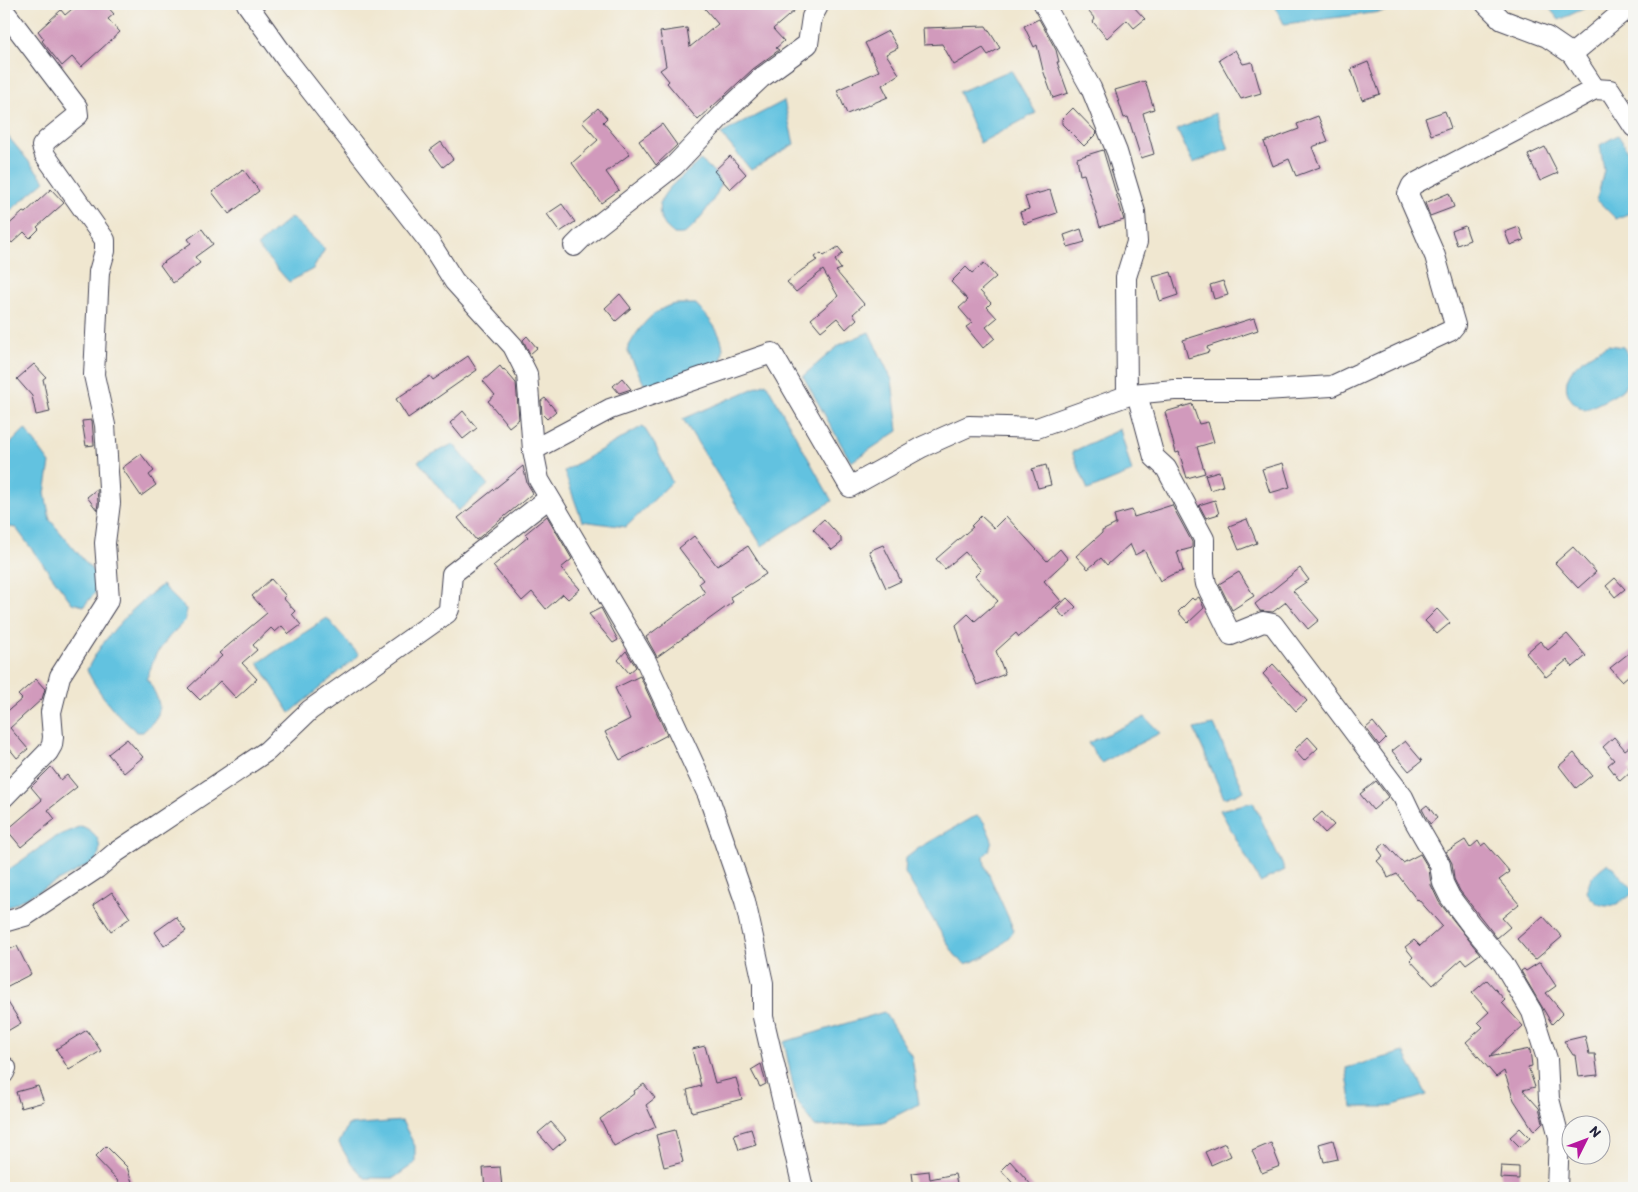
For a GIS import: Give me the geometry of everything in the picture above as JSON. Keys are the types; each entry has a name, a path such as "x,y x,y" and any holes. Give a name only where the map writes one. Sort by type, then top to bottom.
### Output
{"street":[{"path":"247,4 287,60 430,243 454,281 513,346 526,374 533,450 539,480 646,661 708,795 745,901 763,982 763,1017 803,1188"},
{"path":"574,246 674,166 728,109 761,78 808,44 812,17 819,4"},
{"path":"1044,4 1091,88 1116,152 1135,212 1138,242 1126,277 1132,394 1154,457 1166,468 1204,539 1204,573 1206,584 1231,635 1263,622 1273,624 1403,797 1440,865 1443,883 1450,897 1503,963 1532,1012 1547,1058 1550,1099 1559,1137 1557,1188"},
{"path":"1486,4 1502,20 1547,37 1572,54 1595,90"},
{"path":"1572,54 1632,4"},
{"path":"4,12 77,107 78,115 42,146 45,155 105,240 106,251 99,272 94,375 105,425 110,503 105,543 109,598 60,676 50,712 52,745 48,752 4,796"},
{"path":"533,450 610,409 772,354 850,488 922,447 969,426 1037,428 1132,394 1174,390 1264,390 1332,386 1450,331 1454,325 1435,256 1408,194 1412,185 1595,90 1610,90 1634,127"},
{"path":"4,922 25,916 267,751 310,710 447,612 449,610 452,574 549,498"},
{"path":"4,1066 6,1068 4,1073"}],"water":[{"path":"1274,4 1444,4 1284,24"},
{"path":"1546,4 1594,4 1559,20"},
{"path":"1011,70 1036,113 980,143 959,92"},
{"path":"784,101 794,144 751,170 721,134"},
{"path":"1215,113 1229,149 1193,163 1177,130"},
{"path":"6,134 45,181 4,216 4,136"},
{"path":"1618,135 1634,160 1634,211 1616,219 1597,200 1604,170 1600,145"},
{"path":"700,160 717,176 720,183 719,188 712,202 694,225 684,234 674,234 663,222 659,213 660,204 670,187"},
{"path":"291,217 325,249 313,269 289,282 257,246"},
{"path":"675,304 696,304 717,331 723,347 723,355 720,363 656,391 644,384 627,350 635,335 652,315"},
{"path":"869,332 892,380 898,431 851,462 803,376 839,345"},
{"path":"1608,345 1623,347 1626,351 1631,367 1630,378 1621,391 1585,410 1574,402 1568,394 1567,383 1569,375 1586,357"},
{"path":"766,383 832,501 762,546 683,419"},
{"path":"643,426 655,445 672,482 626,527 582,521 564,471"},
{"path":"25,429 50,463 45,493 50,520 103,583 84,606 72,603 16,528 4,526 4,450"},
{"path":"1120,429 1132,472 1088,490 1072,452"},
{"path":"453,444 488,485 458,511 418,461"},
{"path":"162,585 186,609 185,621 169,637 155,656 147,678 158,702 159,712 143,732 137,732 109,704 96,687 87,670 101,646 120,623"},
{"path":"327,618 359,655 290,713 258,663"},
{"path":"1145,717 1160,733 1101,763 1088,743"},
{"path":"1214,725 1244,791 1224,798 1194,729"},
{"path":"1253,802 1285,870 1260,882 1220,810"},
{"path":"978,816 984,822 992,840 989,851 984,856 985,866 1014,930 992,952 965,964 955,955 905,873 906,858 919,848 971,818"},
{"path":"81,826 92,832 98,840 99,850 96,861 4,909 4,873 55,837"},
{"path":"1608,863 1634,892 1616,904 1603,906 1592,899 1587,892 1589,882 1594,875"},
{"path":"884,1012 912,1057 919,1104 883,1122 815,1127 796,1099 784,1042"},
{"path":"1404,1052 1427,1095 1387,1107 1352,1107 1346,1068"},
{"path":"402,1121 415,1146 415,1163 394,1178 365,1178 350,1162 339,1143 348,1125"}],"building":[{"path":"78,4 105,4 114,14 108,19 120,32 81,67 72,57 62,66 42,41 44,39 38,31 61,10 65,15"},
{"path":"701,4 802,4 773,29 784,41 776,48 779,50 753,69 698,120 667,83 669,81 660,70 666,66 660,32 687,28 690,47 718,24"},
{"path":"1082,4 1131,4 1145,19 1134,28 1127,20 1107,38 1093,22 1095,19"},
{"path":"1039,19 1056,50 1059,62 1057,62 1068,93 1053,98 1037,45 1034,47 1024,26"},
{"path":"986,26 1000,48 988,55 983,48 954,65 942,44 924,45 923,28"},
{"path":"888,31 898,48 886,54 899,74 882,85 888,97 847,114 837,90 879,71 865,43"},
{"path":"1235,50 1243,64 1252,62 1261,93 1241,99 1219,60"},
{"path":"1368,62 1380,94 1362,100 1351,69"},
{"path":"1145,81 1154,109 1143,113 1154,154 1141,158 1128,117 1124,118 1115,90"},
{"path":"598,108 607,118 603,122 630,154 606,172 619,190 601,203 572,163 598,140 582,122"},
{"path":"1073,108 1097,133 1084,146 1062,124 1062,119"},
{"path":"1445,111 1451,128 1431,135 1425,118"},
{"path":"1318,116 1328,141 1312,147 1320,167 1296,176 1289,159 1273,166 1264,142 1299,129 1297,124"},
{"path":"662,124 677,145 656,165 639,141"},
{"path":"441,142 453,159 443,167 430,150"},
{"path":"1545,147 1558,173 1540,181 1528,155"},
{"path":"1103,150 1124,220 1100,227 1084,174 1080,175 1077,158"},
{"path":"730,156 746,174 730,189 714,171"},
{"path":"243,169 259,191 229,214 212,192"},
{"path":"51,189 64,203 37,227 39,229 30,238 24,232 12,243 4,234 4,229"},
{"path":"1050,190 1057,213 1024,224 1020,212 1029,209 1025,197"},
{"path":"1449,193 1454,207 1430,216 1425,203"},
{"path":"562,204 575,222 560,232 547,214"},
{"path":"1465,226 1470,240 1457,245 1452,231"},
{"path":"1519,227 1524,240 1510,245 1505,232"},
{"path":"202,229 213,244 195,257 200,263 173,283 160,265 191,243 188,239"},
{"path":"1081,229 1085,242 1068,247 1064,235"},
{"path":"838,247 843,253 835,260 841,269 836,271 864,304 853,314 857,319 846,329 837,318 821,331 811,319 838,296 823,270 796,292 787,282 817,260 815,257 821,253 824,256"},
{"path":"984,263 996,277 980,291 991,303 987,307 997,318 986,327 995,338 983,348 966,327 972,323 959,308 968,300 951,282 966,267 972,273"},
{"path":"1171,272 1178,295 1160,301 1153,277"},
{"path":"1223,281 1228,295 1214,299 1210,285"},
{"path":"620,294 631,308 616,321 605,308"},
{"path":"1254,318 1258,330 1207,347 1209,352 1188,358 1183,340"},
{"path":"527,336 537,348 530,354 523,340"},
{"path":"468,356 477,370 408,418 396,399 430,376 433,380"},
{"path":"34,364 46,377 43,379 50,412 36,415 32,396 17,379"},
{"path":"500,366 516,383 519,419 509,427 488,401 495,395 483,381"},
{"path":"622,378 631,389 619,393 613,386"},
{"path":"545,398 556,411 547,419 542,414 541,401"},
{"path":"1192,404 1199,424 1208,422 1214,442 1197,447 1205,473 1187,478 1179,452 1176,453 1165,412"},
{"path":"463,411 477,428 463,439 450,423"},
{"path":"92,420 94,445 86,446 82,421"},
{"path":"141,454 154,471 149,475 156,485 141,496 122,468"},
{"path":"1283,463 1290,487 1270,493 1262,469"},
{"path":"1046,465 1051,485 1038,488 1032,469"},
{"path":"523,466 527,483 533,493 476,540 458,518"},
{"path":"1219,471 1223,486 1210,490 1205,475"},
{"path":"97,489 98,503 97,510 87,497"},
{"path":"1215,500 1219,514 1206,518 1199,505"},
{"path":"1172,505 1192,542 1192,548 1177,552 1183,571 1160,581 1144,550 1135,555 1130,544 1107,565 1101,558 1088,569 1076,556 1102,531 1116,524 1114,515 1132,510 1134,517"},
{"path":"547,516 572,559 561,568 580,589 568,599 563,594 546,609 532,592 522,601 493,566 528,537 525,534"},
{"path":"981,516 994,528 1006,516 1047,561 1060,549 1068,559 1044,581 1061,601 1019,637 1016,633 996,651 1005,674 977,685 963,652 956,625 968,614 975,621 998,601 975,576 981,570 965,552 945,569 936,559 973,527 971,526"},
{"path":"824,519 841,538 841,543 832,550 813,529"},
{"path":"1247,519 1257,543 1239,550 1229,526"},
{"path":"694,536 717,566 748,546 766,574 730,597 733,602 657,657 646,637 705,593 699,583 703,580 679,548"},
{"path":"883,545 901,581 886,588 869,551"},
{"path":"1573,547 1596,572 1578,588 1555,563"},
{"path":"1300,568 1309,580 1293,591 1319,620 1308,629 1286,602 1273,612 1260,611 1255,604"},
{"path":"1239,572 1254,596 1232,610 1219,584"},
{"path":"1615,578 1625,589 1615,597 1606,586"},
{"path":"271,579 286,596 283,598 295,611 292,614 301,625 289,634 282,626 275,632 271,628 253,645 257,650 242,663 257,679 236,698 220,681 200,700 188,688 222,656 219,653 267,613 252,596"},
{"path":"1199,597 1204,608 1188,623 1178,612 1192,598 1194,600"},
{"path":"1067,598 1076,607 1064,618 1056,608"},
{"path":"601,608 618,640 613,643 589,614"},
{"path":"1437,609 1450,623 1437,634 1425,621"},
{"path":"1567,634 1586,656 1573,667 1567,660 1546,677 1526,653 1540,641 1548,650"},
{"path":"1634,649 1634,671 1622,681 1610,668"},
{"path":"626,651 636,667 629,673 618,660"},
{"path":"1273,664 1307,701 1296,711 1263,674"},
{"path":"640,676 667,735 620,760 605,732 630,719 615,688"},
{"path":"36,679 45,689 42,699 10,728 28,749 17,758 4,742 4,714 22,699 18,695"},
{"path":"1373,722 1386,738 1379,745 1366,728"},
{"path":"1308,737 1318,748 1304,761 1294,750"},
{"path":"1614,737 1625,750 1634,743 1634,763 1628,768 1631,771 1620,781 1608,765 1614,760 1603,747"},
{"path":"127,739 143,757 124,773 108,754"},
{"path":"1405,741 1422,761 1409,771 1392,751"},
{"path":"1574,753 1592,775 1576,788 1559,766"},
{"path":"51,767 61,780 67,775 77,787 48,810 55,819 21,847 7,830 42,800 31,787"},
{"path":"1376,781 1388,797 1373,810 1360,794"},
{"path":"1427,805 1437,818 1430,824 1422,809"},
{"path":"1322,812 1334,825 1325,833 1313,820"},
{"path":"1465,840 1470,848 1478,841 1481,846 1485,843 1510,872 1499,880 1519,904 1502,918 1510,927 1497,938 1460,891 1454,879 1452,863 1446,852"},
{"path":"1385,843 1403,863 1420,854 1429,869 1431,885 1439,902 1480,954 1466,964 1462,959 1433,985 1410,960 1413,957 1405,947 1414,940 1420,946 1442,926 1417,900 1397,874 1388,878 1385,870 1377,861 1383,856 1378,849"},
{"path":"112,892 130,918 111,931 93,905"},
{"path":"1543,916 1562,937 1535,960 1517,939"},
{"path":"176,917 186,931 164,946 155,932"},
{"path":"17,946 31,974 4,988 4,952"},
{"path":"1540,962 1556,986 1546,993 1563,1013 1552,1024 1521,971 1524,969 1526,971"},
{"path":"1487,980 1505,1000 1502,1003 1523,1026 1489,1057 1530,1049 1528,1051 1530,1050 1532,1066 1528,1067 1535,1087 1523,1090 1539,1108 1543,1122 1534,1131 1514,1100 1504,1071 1496,1077 1466,1042 1483,1027 1478,1022 1489,1012 1472,993"},
{"path":"4,996 21,1023 4,1033"},
{"path":"87,1030 101,1051 69,1070 56,1049"},
{"path":"1585,1036 1589,1054 1595,1054 1598,1075 1578,1077 1575,1055 1573,1055 1564,1041"},
{"path":"705,1046 715,1083 736,1078 742,1099 692,1112 687,1090 701,1086 692,1049"},
{"path":"761,1064 766,1084 760,1087 751,1070"},
{"path":"644,1084 655,1098 646,1105 656,1127 614,1146 600,1119"},
{"path":"38,1086 44,1102 21,1108 16,1092"},
{"path":"551,1122 566,1139 553,1150 538,1133"},
{"path":"1520,1128 1530,1138 1520,1147 1510,1137"},
{"path":"751,1129 756,1145 739,1150 734,1134"},
{"path":"675,1130 683,1162 664,1167 656,1135"},
{"path":"1333,1140 1338,1159 1324,1162 1319,1144"},
{"path":"1225,1143 1231,1156 1211,1165 1205,1152"},
{"path":"1271,1143 1280,1166 1262,1173 1252,1151"},
{"path":"106,1146 127,1167 134,1188 120,1188 117,1180 95,1157"},
{"path":"1010,1161 1034,1188 1017,1188 1001,1170"},
{"path":"1501,1166 1519,1167 1519,1179 1500,1178"},
{"path":"500,1167 502,1188 485,1188 483,1168"},
{"path":"929,1171 930,1179 955,1174 958,1188 914,1188 912,1173"}]}
